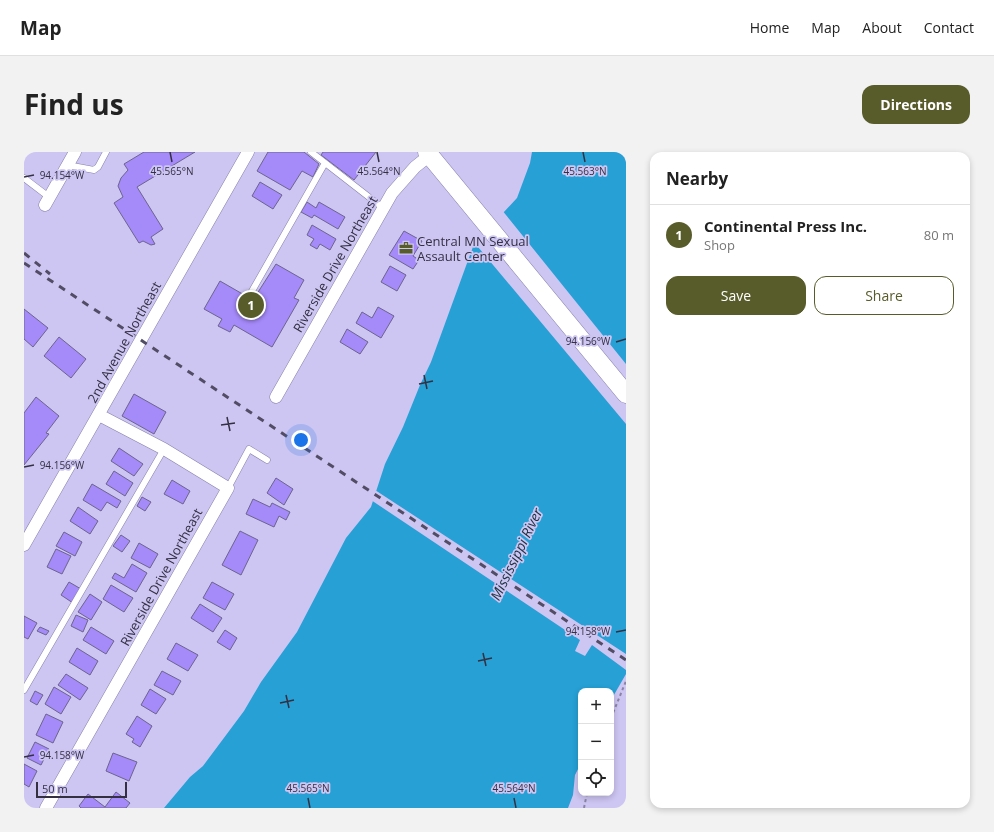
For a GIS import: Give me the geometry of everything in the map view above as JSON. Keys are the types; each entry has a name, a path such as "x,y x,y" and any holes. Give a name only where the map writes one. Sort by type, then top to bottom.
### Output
{"main road":[{"path":"429,153 626,394"}],"street":[{"path":"47,201 75,152"},
{"name":"2nd Avenue Northeast","path":"24,545 248,152"},
{"name":"Riverside Drive Northeast","path":"276,397 392,193 429,153"},
{"path":"99,415 164,449 228,488"},
{"name":"Riverside Drive Northeast","path":"46,808 228,488"}],"lane":[{"path":"67,165 94,170 98,167 106,152"},
{"path":"311,152 383,208"},
{"path":"252,291 324,162"},
{"path":"24,178 47,201"},
{"path":"24,690 164,449"},
{"path":"228,488 249,449 267,460"}],"path":[{"path":"614,710 626,680"},
{"path":"584,808 586,796"}],"water":[{"name":"Mississippi River","path":"532,152 626,152 626,674 614,695 614,688 578,688 578,769 575,775 573,795 568,808 164,808 190,777 203,766 244,711 261,682 297,632 346,538 371,507 385,464 431,362 474,244 517,198 530,163"}],"pier":[{"path":"502,210 626,364 626,424 473,241"},
{"path":"375,490 626,654 626,670 592,645 585,656 575,651 580,640 371,500"}],"building":[{"path":"144,152 195,152 137,187 163,229 151,237 155,244 151,245 143,241 139,243 114,203 123,197 118,186 121,178 128,170 124,164"},
{"path":"268,152 304,152 319,164 313,177 302,171 290,190 257,171"},
{"path":"323,152 376,152 354,180 321,155"},
{"path":"260,182 282,195 273,209 252,196"},
{"path":"307,202 316,208 319,202 345,217 338,229 314,215 312,218 301,212"},
{"path":"312,225 336,239 330,250 320,244 317,249 310,245 314,239 307,235"},
{"name":"Central MN Sexual Assault Center","path":"404,231 422,241 413,256 419,260 413,269 389,255"},
{"path":"276,264 304,280 294,298 299,300 272,347 234,325 230,332 218,326 222,319 204,309 220,281 253,300"},
{"path":"390,266 406,275 397,291 381,282"},
{"path":"378,307 394,316 381,338 356,323 362,312 372,318"},
{"path":"24,309 48,328 33,347 24,339"},
{"path":"347,329 368,342 360,354 340,342"},
{"path":"59,337 86,359 71,378 44,356"},
{"path":"134,394 166,412 154,434 122,416"},
{"path":"36,397 59,416 46,433 49,434 24,465 24,413"},
{"path":"119,448 143,464 134,476 111,461"},
{"path":"114,471 133,483 125,496 106,484"},
{"path":"276,478 293,489 284,505 267,493"},
{"path":"172,480 190,491 183,504 164,494"},
{"path":"92,484 121,501 117,508 107,502 101,511 83,500"},
{"path":"142,497 151,502 145,511 137,506"},
{"path":"253,499 270,507 272,503 290,512 286,520 279,516 274,527 246,514"},
{"path":"78,507 98,521 90,534 70,521"},
{"path":"240,531 258,540 241,575 222,565"},
{"path":"64,532 82,542 75,556 56,546"},
{"path":"121,535 130,541 122,552 113,546"},
{"path":"139,543 158,554 150,568 131,558"},
{"path":"56,549 71,556 62,574 47,567"},
{"path":"132,564 147,573 136,592 112,578 115,573 124,578"},
{"path":"69,582 81,589 73,603 61,595"},
{"path":"212,582 234,594 225,610 203,598"},
{"path":"111,585 133,598 124,612 103,599"},
{"path":"90,594 102,602 91,620 78,612"},
{"path":"200,604 222,618 213,632 191,618"},
{"path":"76,615 88,620 83,632 71,626"},
{"path":"24,616 37,623 28,639 24,637"},
{"path":"40,627 49,631 46,635 37,631"},
{"path":"91,627 114,641 106,654 83,640"},
{"path":"225,630 237,638 230,650 217,642"},
{"path":"176,643 198,655 188,671 167,659"},
{"path":"77,648 98,661 90,675 69,662"},
{"path":"162,671 181,681 173,695 154,685"},
{"path":"66,674 88,688 80,700 58,685"},
{"path":"54,687 71,697 61,714 45,704"},
{"path":"150,689 166,699 156,714 141,705"},
{"path":"35,691 43,695 37,705 30,701"},
{"path":"46,714 63,722 53,743 36,735"},
{"path":"137,716 152,726 140,747 132,742 134,739 126,734"},
{"path":"35,742 49,749 41,765 27,758"},
{"path":"113,753 137,762 129,781 106,771"},
{"path":"24,764 37,771 29,787 24,784"},
{"path":"116,792 130,803 126,808 81,808 79,806 88,794 105,807"}],"railway":[{"path":"24,253 50,274"},
{"path":"24,263 626,660"}],"place":[{"name":"Central MN Sexual Assault Center","path":"406,248"},
{"name":"Continental Press Inc.","path":"251,305"}]}
